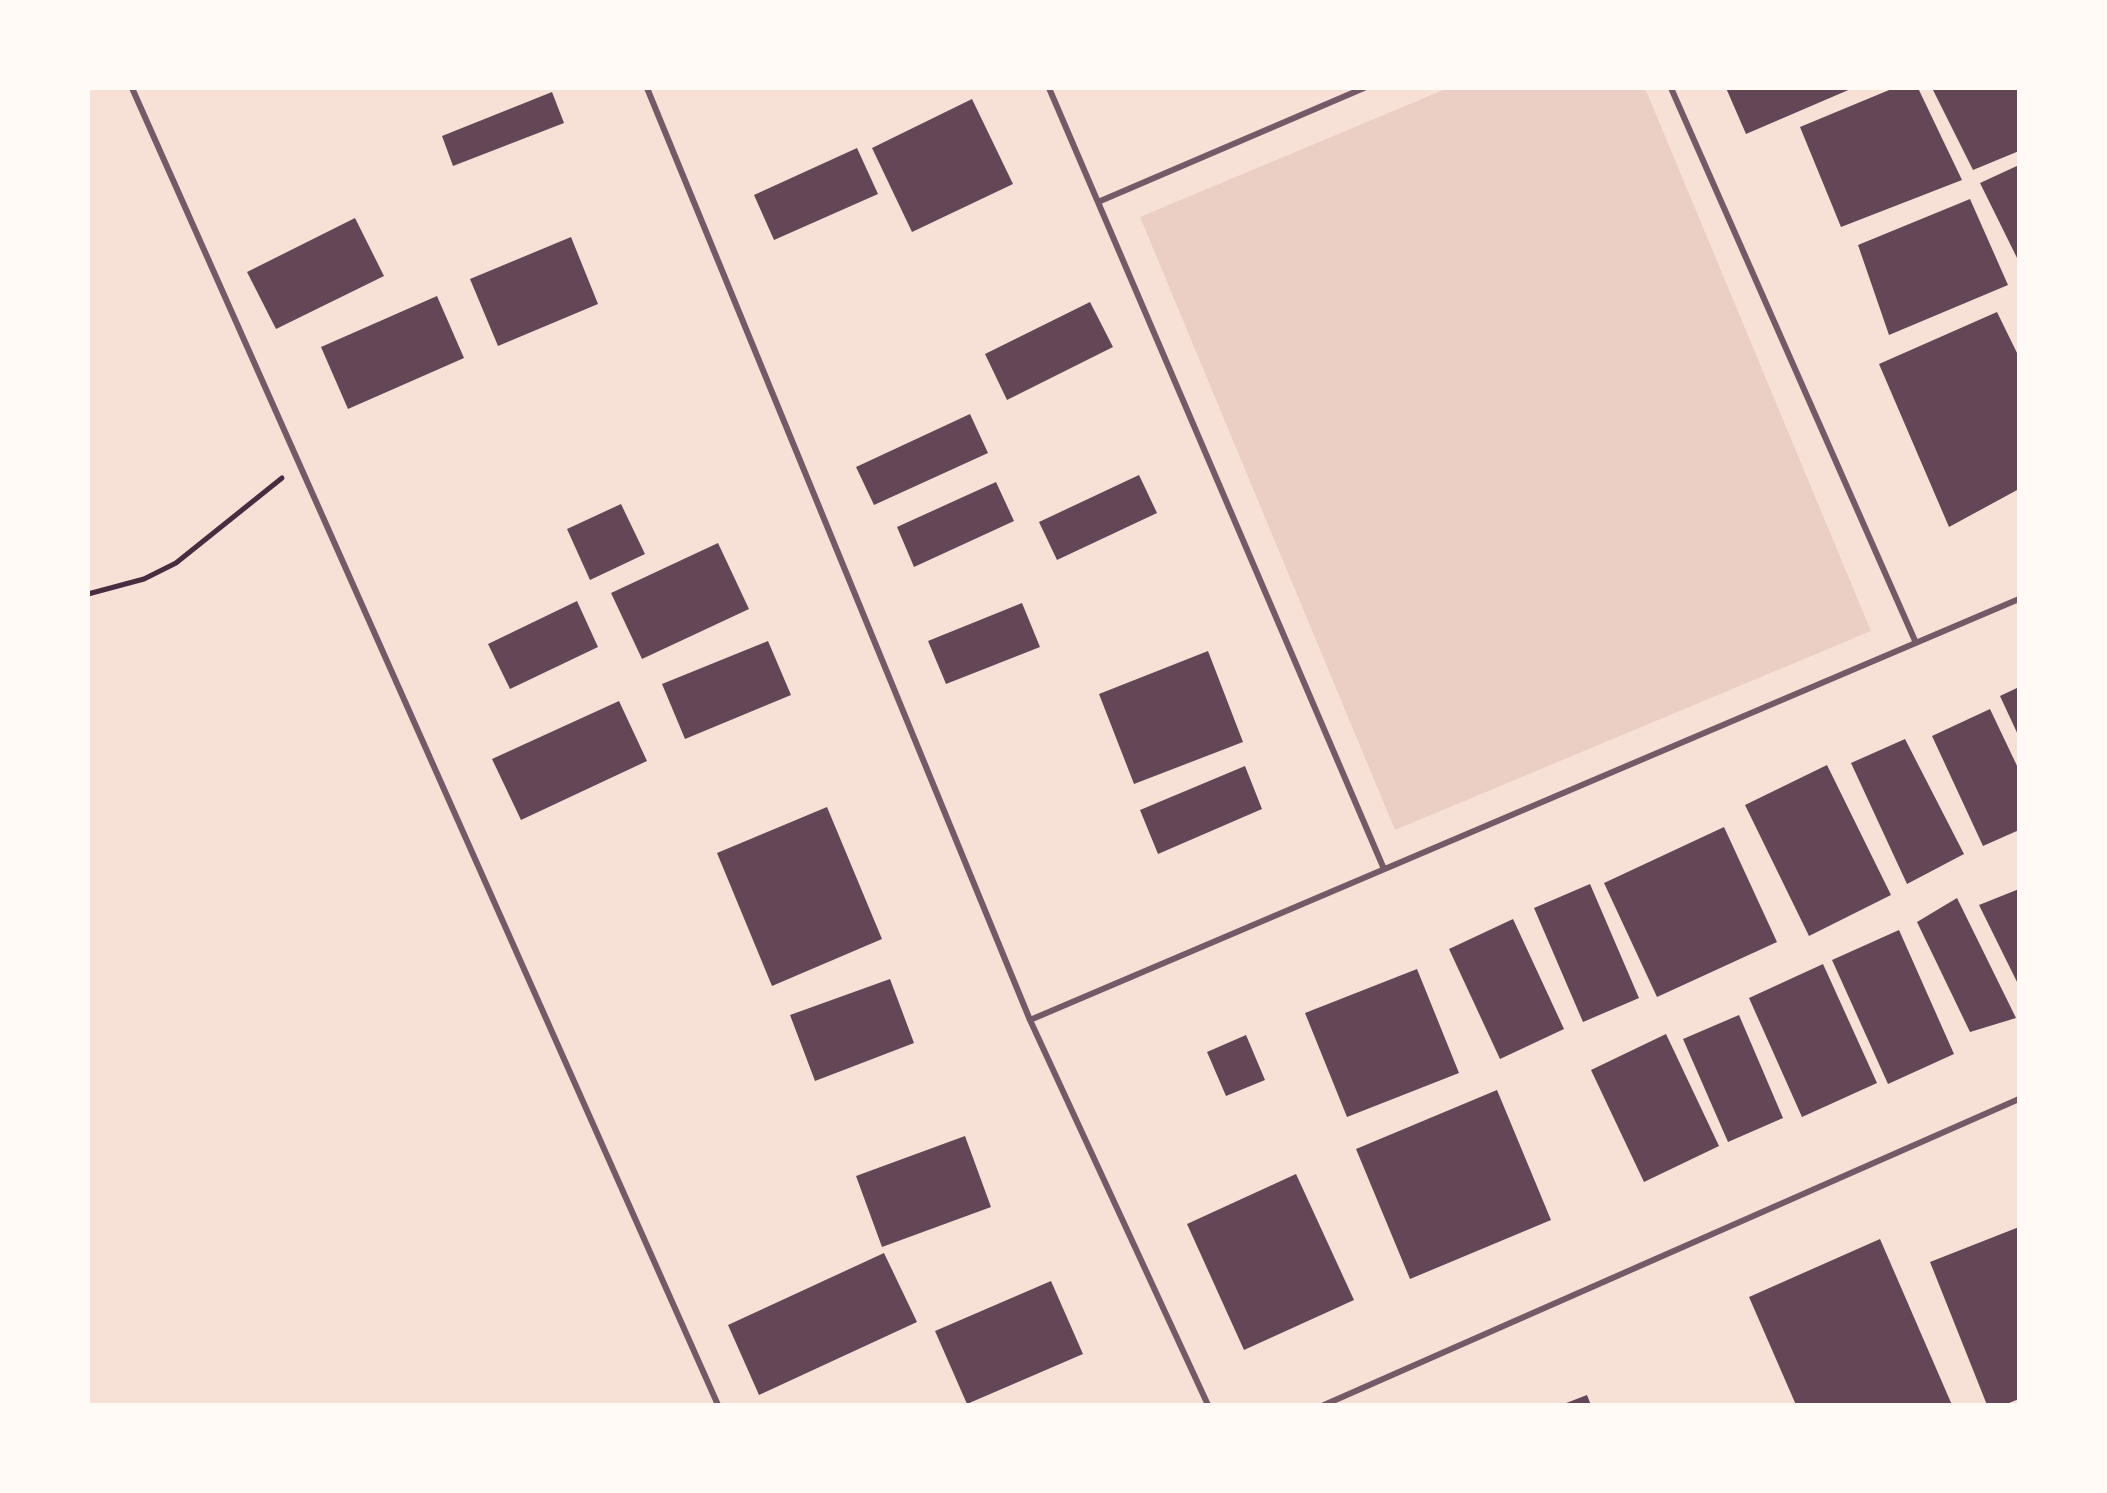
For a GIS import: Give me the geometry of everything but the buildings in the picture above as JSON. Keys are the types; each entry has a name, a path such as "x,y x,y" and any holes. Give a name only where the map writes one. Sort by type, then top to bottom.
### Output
{"lane":[{"path":"132,88 718,1405"},
{"path":"647,88 1030,1020 1208,1405"},
{"path":"1049,88 1384,869"},
{"path":"1098,202 1364,88"},
{"path":"1671,88 1916,643"},
{"path":"1030,1020 2019,599"},
{"path":"1324,1405 2019,1099"}],"path":[{"path":"88,594 144,579 176,563 301,463"}],"shaded area":[{"path":"1448,88 1645,88 1871,631 1395,830 1140,217"}]}
